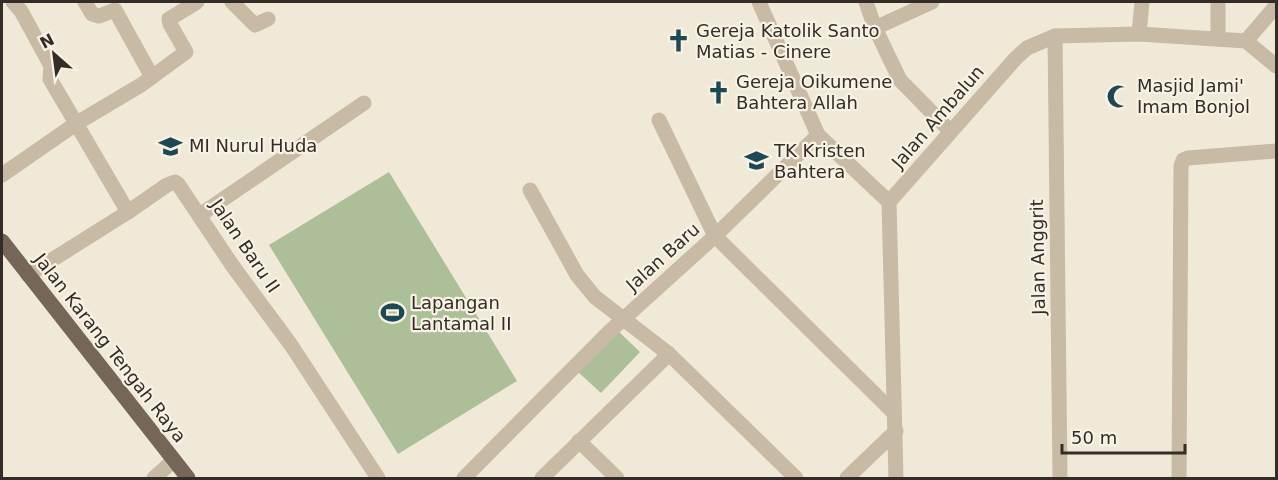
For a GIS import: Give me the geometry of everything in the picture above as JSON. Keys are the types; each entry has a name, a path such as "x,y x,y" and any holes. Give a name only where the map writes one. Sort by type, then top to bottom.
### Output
{"main road":[{"name":"Jalan Karang Tengah Raya","path":"2,241 188,478"}],"street":[{"path":"13,2 21,11 51,66 51,79 128,212"},
{"path":"85,2 92,14 99,16 115,10 152,77"},
{"path":"2,175 77,123 152,77 186,52 169,19 197,2"},
{"path":"232,2 255,25 268,20"},
{"path":"759,2 818,135 890,202 896,478"},
{"path":"866,2 874,28 900,80 950,131"},
{"path":"874,28 932,2"},
{"path":"1139,34 1142,2"},
{"path":"1218,2 1218,39"},
{"path":"1276,6 1246,41 1276,66"},
{"name":"Jalan Ambalun","path":"890,202 950,131 1015,59 1028,48 1055,36 1139,34 1246,41"},
{"name":"Jalan Anggrit","path":"1055,36 1060,478"},
{"path":"200,215 364,103"},
{"path":"658,120 715,236 894,413"},
{"name":"Jalan Baru","path":"464,478 623,319 715,236 818,135"},
{"path":"1179,478 1181,166 1183,160 1188,158 1276,151"},
{"name":"Jalan Baru II","path":"28,275 167,185 174,182 178,184 232,265 291,345 378,478"},
{"path":"530,190 577,275 595,297 669,354 796,478"},
{"path":"542,478 669,354"},
{"path":"847,478 896,431"},
{"path":"579,441 617,478"},
{"path":"154,478 174,460"}],"green space":[{"name":"Lapangan Lantamal II","path":"389,172 517,381 398,454 269,245"},
{"path":"618,331 640,352 601,393 578,372"}],"place":[{"name":"Gereja Katolik Santo Matias - Cinere","path":"678,41"},
{"name":"Gereja Oikumene Bahtera Allah","path":"718,92"},
{"name":"Masjid Jami' Imam Bonjol","path":"1119,96"},
{"name":"MI Nurul Huda","path":"171,146"},
{"name":"TK Kristen Bahtera","path":"756,161"},
{"name":"Lapangan Lantamal II","path":"393,313"}]}
